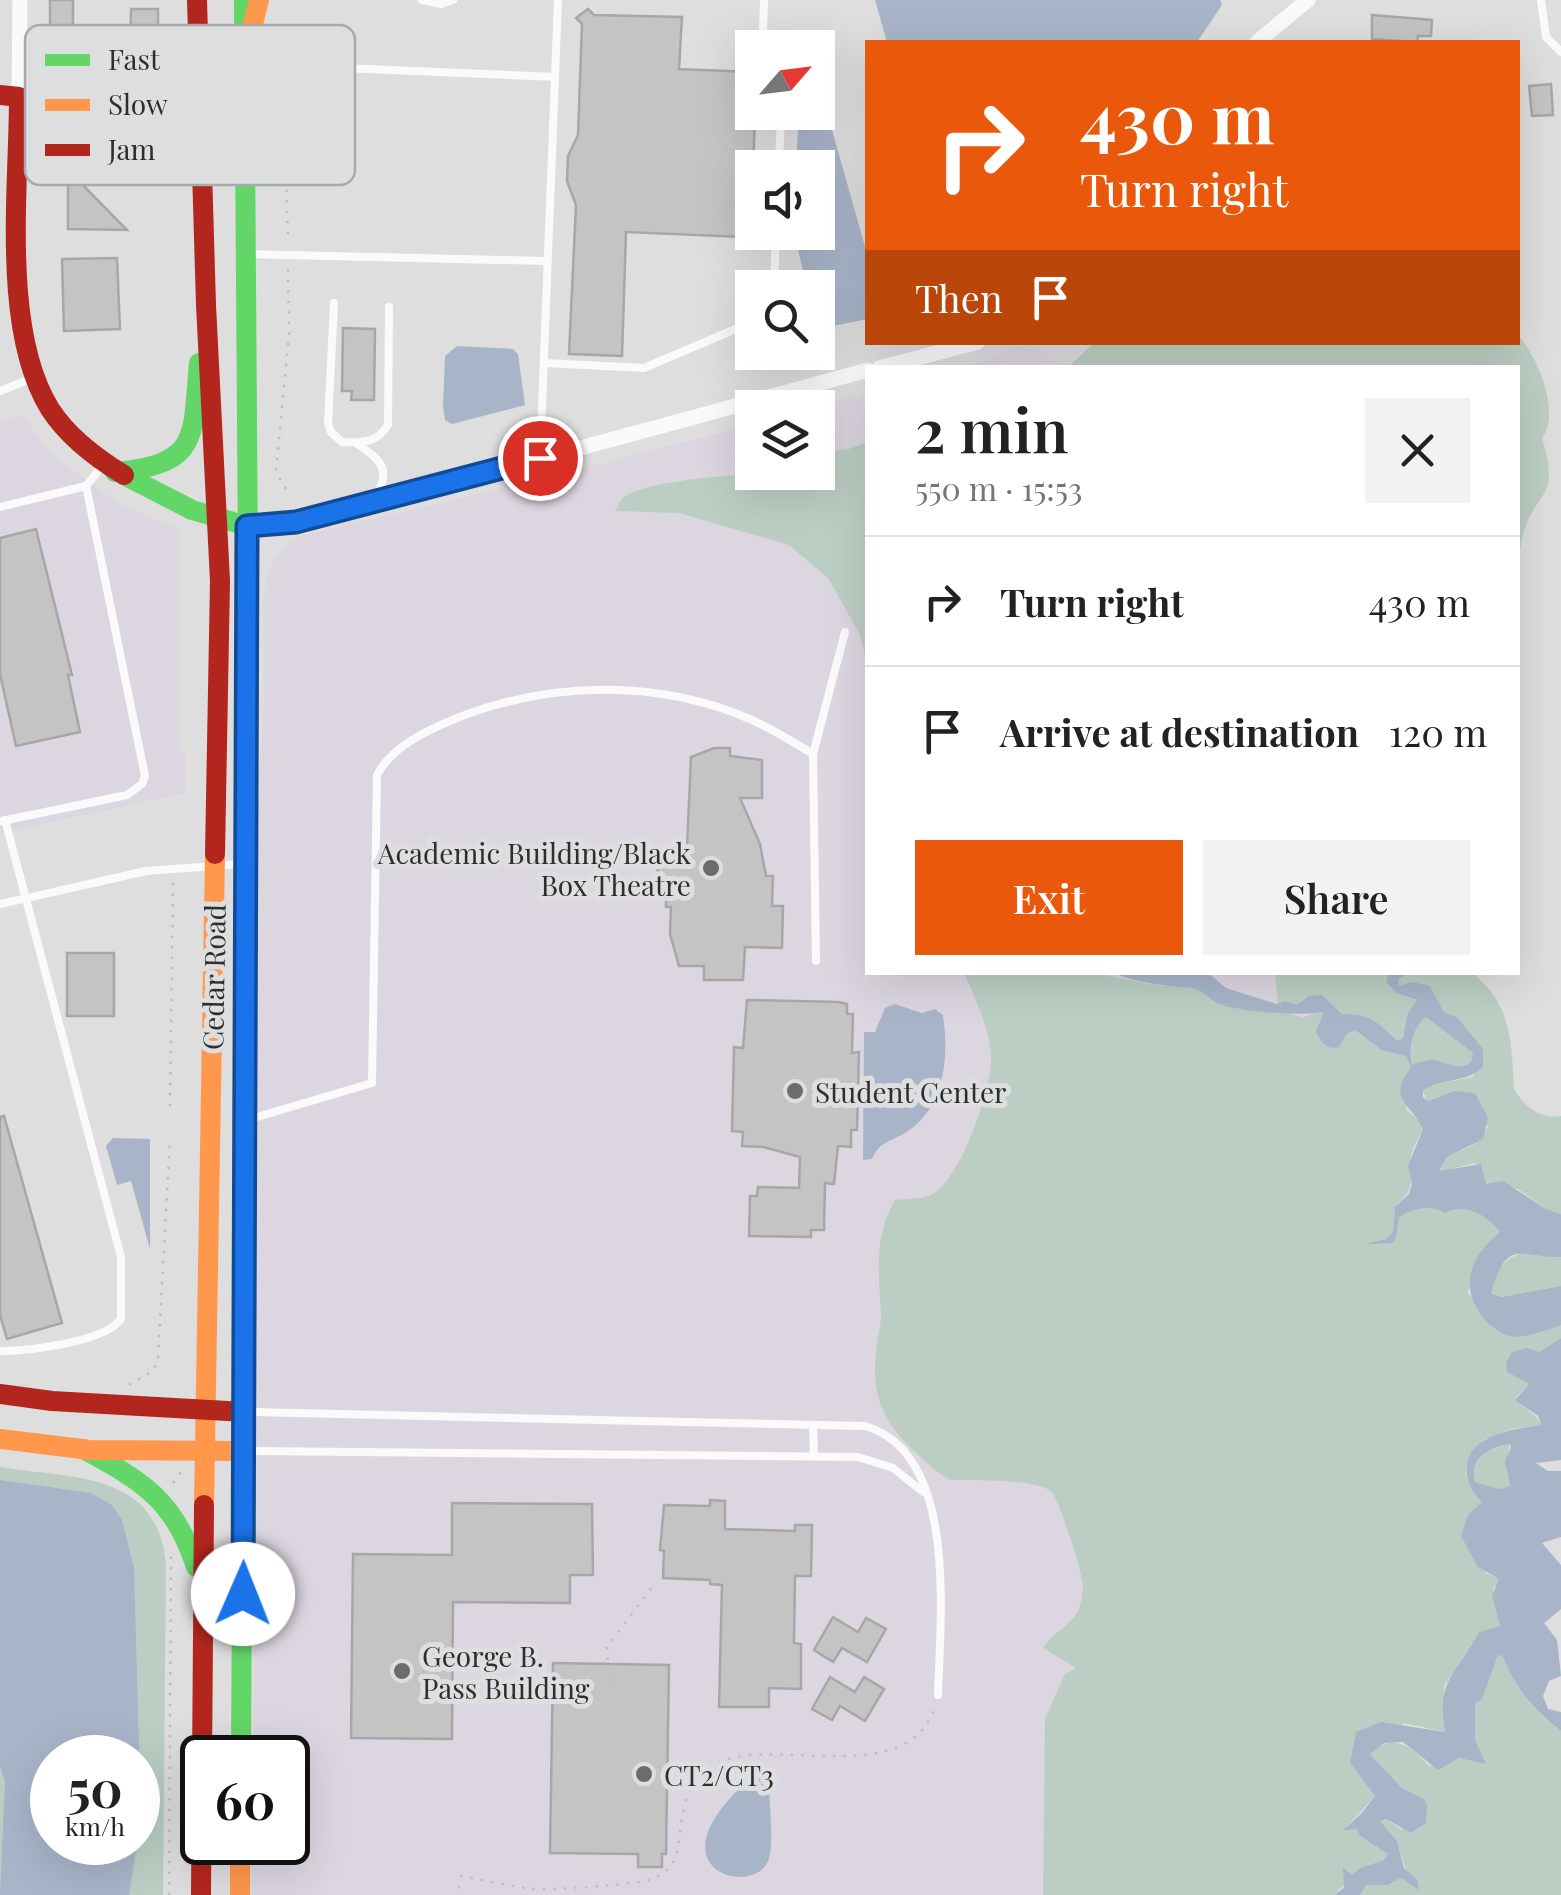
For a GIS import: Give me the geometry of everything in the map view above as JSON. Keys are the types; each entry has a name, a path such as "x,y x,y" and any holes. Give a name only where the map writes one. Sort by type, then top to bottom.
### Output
{"main road":[{"name":"Cedar Road","path":"196,0 197,25"},
{"path":"253,25 260,0"},
{"path":"10,96 18,308 21,335 34,378 65,430 109,468 190,511 247,526"},
{"name":"Cedar Road","path":"201,1895 218,520 202,185"},
{"name":"Cedar Road","path":"241,1735 246,185"},
{"path":"109,468 143,470 164,465 181,454 189,442 206,305"},
{"path":"0,1394 52,1402 245,1412"},
{"path":"0,1439 83,1449 245,1451"},
{"path":"83,1449 138,1478 165,1500 184,1529 203,1593"},
{"path":"240,1865 240,1895"}],"street":[{"path":"10,96 20,0"},
{"path":"1259,40 1308,0"},
{"path":"890,365 966,345"},
{"path":"247,526 296,522 370,505 865,371"}],"lane":[{"path":"422,0 441,4 453,0"},
{"path":"540,458 558,0"},
{"path":"763,30 764,0"},
{"path":"1542,0 1546,37 1561,52"},
{"path":"355,69 555,77"},
{"path":"247,254 547,260"},
{"path":"334,304 328,424 336,439 356,442 379,437 388,424 390,308"},
{"path":"544,364 644,368 735,329"},
{"path":"0,392 34,378"},
{"path":"356,442 374,454 383,467 384,482 370,505"},
{"path":"0,507 86,486 109,468"},
{"path":"0,1350 24,1351 60,1344 112,1329 121,1319 121,1257 2,821 127,795 142,784 145,776 86,486"},
{"path":"816,961 813,754 845,632"},
{"path":"246,1121 372,1082 375,793 383,763 406,744 481,709 535,696 621,688 712,706 753,720 813,754"},
{"path":"0,904 174,866 245,864"},
{"path":"245,1412 865,1426 892,1437 912,1460 934,1516 938,1547 938,1695"},
{"path":"813,1424 814,1456"},
{"path":"245,1451 814,1456 875,1460 893,1468 926,1495"}],"path":[{"path":"286,185 289,334 276,472 286,489"},
{"path":"170,1106 174,866"},
{"path":"168,1489 181,1472"},
{"path":"169,1895 170,1553"},
{"path":"609,1681 606,1647 656,1582"},
{"path":"460,1876 538,1889 654,1880 671,1866 676,1856 685,1795 694,1780 714,1765 737,1756 860,1756 901,1746 932,1717 938,1695"},
{"path":"459,1886 460,1895"}],"shaded area":[{"path":"1030,345 1064,365 971,365"},
{"path":"865,394 865,975 1421,975 1367,1895 251,1895 252,1865 310,1865 310,1735 253,1735 255,829 264,710 263,598 268,572 288,543 304,535 735,428 735,490 835,490 835,401"},
{"path":"23,416 53,456 119,503 179,530 180,751 185,752 185,793 0,833 0,422"}],"green space":[{"path":"1520,338 1540,371 1548,401 1549,415 1542,438 1548,484 1529,519 1520,551 1520,365 1070,365 1092,345 1520,345"},
{"path":"865,443 865,654 859,633 828,578 789,545 679,513 615,511 623,498 637,491 716,477 735,476 735,490 835,490 835,451"},
{"path":"965,975 1105,975 1195,988 1218,1003 1240,1009 1303,1017 1320,1012 1339,1047 1354,1029 1382,1049 1406,1056 1411,1068 1406,1110 1419,1120 1423,1129 1410,1161 1411,1185 1395,1207 1393,1232 1386,1239 1374,1241 1396,1238 1398,1216 1411,1211 1427,1208 1445,1213 1460,1209 1475,1212 1500,1232 1472,1267 1468,1294 1535,1333 1561,1325 1561,1338 1539,1352 1527,1349 1507,1372 1529,1384 1516,1397 1541,1425 1510,1429 1484,1440 1465,1472 1483,1502 1485,1573 1500,1579 1493,1589 1500,1626 1479,1633 1444,1686 1445,1732 1404,1723 1350,1763 1375,1796 1344,1829 1357,1829 1388,1854 1384,1860 1360,1868 1334,1895 1043,1895 1045,1719 1065,1674 1076,1668 1043,1648 1079,1609 1082,1579 1070,1536 1051,1491 1017,1482 951,1480 936,1471 894,1429 881,1407 875,1382 883,1228 895,1200 929,1196 944,1185 974,1130 991,1068 990,1043"},
{"path":"1275,975 1391,975 1397,993 1417,1000 1407,1015 1403,1038 1398,1041 1367,1017 1342,1014 1322,995 1297,1005 1278,1004"},
{"path":"1405,975 1475,975 1486,985 1507,1025 1514,1088 1533,1110 1546,1116 1561,1116 1561,1214 1546,1209 1518,1189 1486,1184 1475,1163 1439,1172 1447,1157 1475,1144 1488,1127 1454,1091 1427,1101 1423,1091 1430,1085 1473,1077 1483,1049 1444,1012 1430,986 1398,986 1397,980"},
{"path":"1426,1016 1474,1053 1471,1062 1458,1066 1431,1061 1412,1065 1413,1039"},
{"path":"1528,1252 1561,1257 1561,1286 1501,1297 1491,1293 1502,1265"},
{"path":"1509,1444 1507,1474 1511,1486 1499,1489 1475,1482 1478,1461 1488,1452"},
{"path":"0,1467 108,1485 147,1512 160,1534 166,1565 163,1895 0,1895"},
{"path":"1497,1655 1503,1657 1527,1698 1561,1731 1561,1895 1360,1895 1366,1885 1388,1885 1401,1878 1418,1889 1418,1881 1407,1873 1397,1842 1380,1821 1386,1819 1402,1830 1424,1799 1402,1788 1370,1754 1394,1742 1409,1747 1429,1766 1459,1758 1485,1763 1475,1740 1475,1704 1482,1698"}],"water":[{"path":"875,0 1220,0 1222,5 1198,40 886,40"},
{"path":"798,130 832,130 865,247 865,320 835,326 835,270 803,270 798,250 835,250 835,150 797,150"},
{"path":"457,346 513,349 518,354 525,405 452,424 445,420 445,356"},
{"path":"1118,975 1210,975 1226,988 1277,1004 1285,1001 1297,1005 1309,996 1322,995 1342,1014 1367,1017 1398,1041 1403,1038 1407,1015 1417,1000 1397,993 1386,982 1388,975 1405,975 1398,980 1399,986 1412,982 1430,986 1444,1012 1458,1018 1483,1049 1483,1067 1469,1076 1430,1087 1423,1091 1423,1097 1428,1101 1454,1091 1475,1093 1488,1118 1483,1139 1447,1157 1439,1171 1481,1164 1486,1184 1503,1181 1546,1209 1561,1214 1561,1257 1509,1257 1491,1293 1501,1297 1561,1286 1561,1325 1514,1337 1486,1321 1472,1297 1470,1274 1480,1252 1500,1232 1475,1212 1417,1210 1399,1217 1392,1243 1365,1244 1386,1239 1393,1232 1395,1207 1409,1194 1412,1184 1408,1166 1423,1129 1401,1094 1411,1068 1406,1056 1382,1050 1355,1030 1347,1034 1339,1047 1327,1046 1316,1031 1323,1014 1320,1012 1285,1014 1239,1009 1219,1004 1195,989","holes":["1426,1017 1473,1053 1471,1062 1455,1066 1429,1060 1412,1065 1411,1045 1422,1021"]},
{"path":"895,1004 922,1013 935,1009 943,1015 942,1079 920,1121 883,1145 872,1159 863,1160 864,1032 875,1032 885,1008"},
{"path":"113,1138 150,1139 150,1249 131,1181 117,1185 106,1146"},
{"path":"1561,1338 1561,1460 1536,1463 1548,1471 1561,1471 1561,1537 1542,1543 1561,1565 1561,1609 1544,1623 1557,1640 1561,1676 1549,1681 1543,1696 1548,1709 1561,1712 1561,1731 1527,1698 1503,1657 1498,1655 1482,1699 1475,1704 1475,1740 1486,1764 1459,1758 1438,1770 1403,1742 1384,1743 1370,1754 1402,1788 1424,1799 1427,1805 1426,1823 1411,1833 1386,1819 1380,1821 1397,1841 1404,1868 1418,1881 1419,1890 1401,1878 1388,1885 1366,1885 1360,1895 1334,1895 1344,1888 1343,1868 1352,1875 1384,1860 1388,1854 1359,1835 1357,1829 1343,1830 1375,1796 1350,1763 1356,1732 1381,1722 1445,1732 1443,1700 1450,1678 1479,1632 1500,1626 1492,1595 1499,1579 1478,1567 1461,1536 1468,1515 1482,1502 1468,1479 1468,1461 1477,1446 1492,1437 1541,1425 1538,1416 1515,1400 1529,1384 1507,1372 1506,1363 1512,1352 1527,1348 1539,1352","holes":["1502,1446 1511,1447 1505,1461 1510,1486 1499,1489 1475,1482 1475,1466 1482,1456"]},
{"path":"0,1480 91,1493 112,1505 122,1520 134,1568 139,1735 30,1735 30,1865 134,1865 129,1895 0,1895 5,1782 0,1766"},
{"path":"757,1777 769,1780 769,1859 761,1870 735,1877 710,1864 705,1850 708,1831 729,1799"}],"building":[{"path":"50,0 73,0 73,25 50,25"},
{"path":"131,9 158,9 158,25 131,25"},
{"path":"588,9 594,15 682,17 679,69 735,71 735,130 754,130 754,150 735,150 735,237 626,232 622,356 569,354 576,205 567,181 568,156 578,135 582,24 576,18"},
{"path":"1372,15 1432,20 1431,36 1418,36 1417,40 1372,39"},
{"path":"1551,84 1553,115 1532,116 1529,86"},
{"path":"68,185 83,185 127,230 68,229"},
{"path":"117,258 120,329 64,331 62,259"},
{"path":"343,328 375,329 374,400 351,400 352,391 342,391"},
{"path":"36,529 72,675 68,675 80,732 16,746 0,674 0,538"},
{"name":"Academic Building/Black Box Theatre","path":"714,748 730,748 730,756 762,760 762,798 740,798 760,844 766,876 773,876 772,906 783,906 782,948 745,947 743,980 704,980 704,966 679,966 670,934 671,907 666,907 666,896 657,896 658,860 667,860 667,848 687,848 691,757"},
{"path":"67,953 114,953 114,1016 67,1016"},
{"name":"Student Center","path":"747,1000 839,1002 847,1004 847,1014 853,1014 852,1053 859,1052 857,1130 851,1130 851,1147 838,1146 834,1184 825,1183 824,1230 811,1230 811,1237 749,1236 750,1196 757,1196 758,1187 799,1188 800,1157 742,1146 743,1132 732,1131 734,1047 743,1048"},
{"path":"4,1116 62,1323 7,1339 0,1315 0,1117"},
{"path":"710,1500 725,1501 725,1529 795,1531 795,1525 812,1525 811,1576 795,1576 794,1643 801,1644 801,1689 769,1688 769,1707 719,1707 722,1585 710,1584 710,1580 663,1578 664,1551 660,1550 664,1505 710,1506"},
{"name":"George B. Pass Building","path":"452,1503 592,1504 593,1575 570,1575 570,1603 453,1602 452,1739 351,1738 353,1554 452,1555"},
{"path":"833,1617 858,1632 866,1618 886,1629 867,1662 842,1648 833,1662 814,1650"},
{"name":"CT2/CT3","path":"553,1663 669,1665 666,1854 662,1854 662,1867 638,1867 638,1854 550,1853"},
{"path":"830,1677 855,1692 864,1677 884,1689 865,1721 840,1706 832,1720 812,1709"}],"traffic: fast":[{"path":"244,0 244,25"},
{"path":"245,185 248,561"},
{"path":"115,472 143,468 178,454 192,428 199,363"},
{"path":"124,475 192,510 247,526"},
{"path":"241,1735 244,1236"},
{"path":"83,1449 154,1495 178,1525 196,1567"}],"traffic: slow":[{"path":"253,25 259,0"},
{"path":"204,1505 215,854"},
{"path":"0,1439 90,1450 245,1451"},
{"path":"240,1865 240,1895"}],"traffic: jam":[{"path":"197,0 198,25"},
{"path":"0,95 19,97 16,258 24,340 35,377 65,429 124,475"},
{"path":"202,185 220,581 215,854"},
{"path":"244,1236 248,561"},
{"path":"0,1394 52,1401 245,1412"},
{"path":"201,1895 204,1505"}],"place":[{"name":"Academic Building/Black Box Theatre","path":"711,868"},
{"name":"Student Center","path":"795,1091"},
{"name":"George B. Pass Building","path":"402,1671"},
{"name":"CT2/CT3","path":"644,1774"}],"route":[{"path":"243,1594 247,526 296,522 370,505 540,458"}]}
